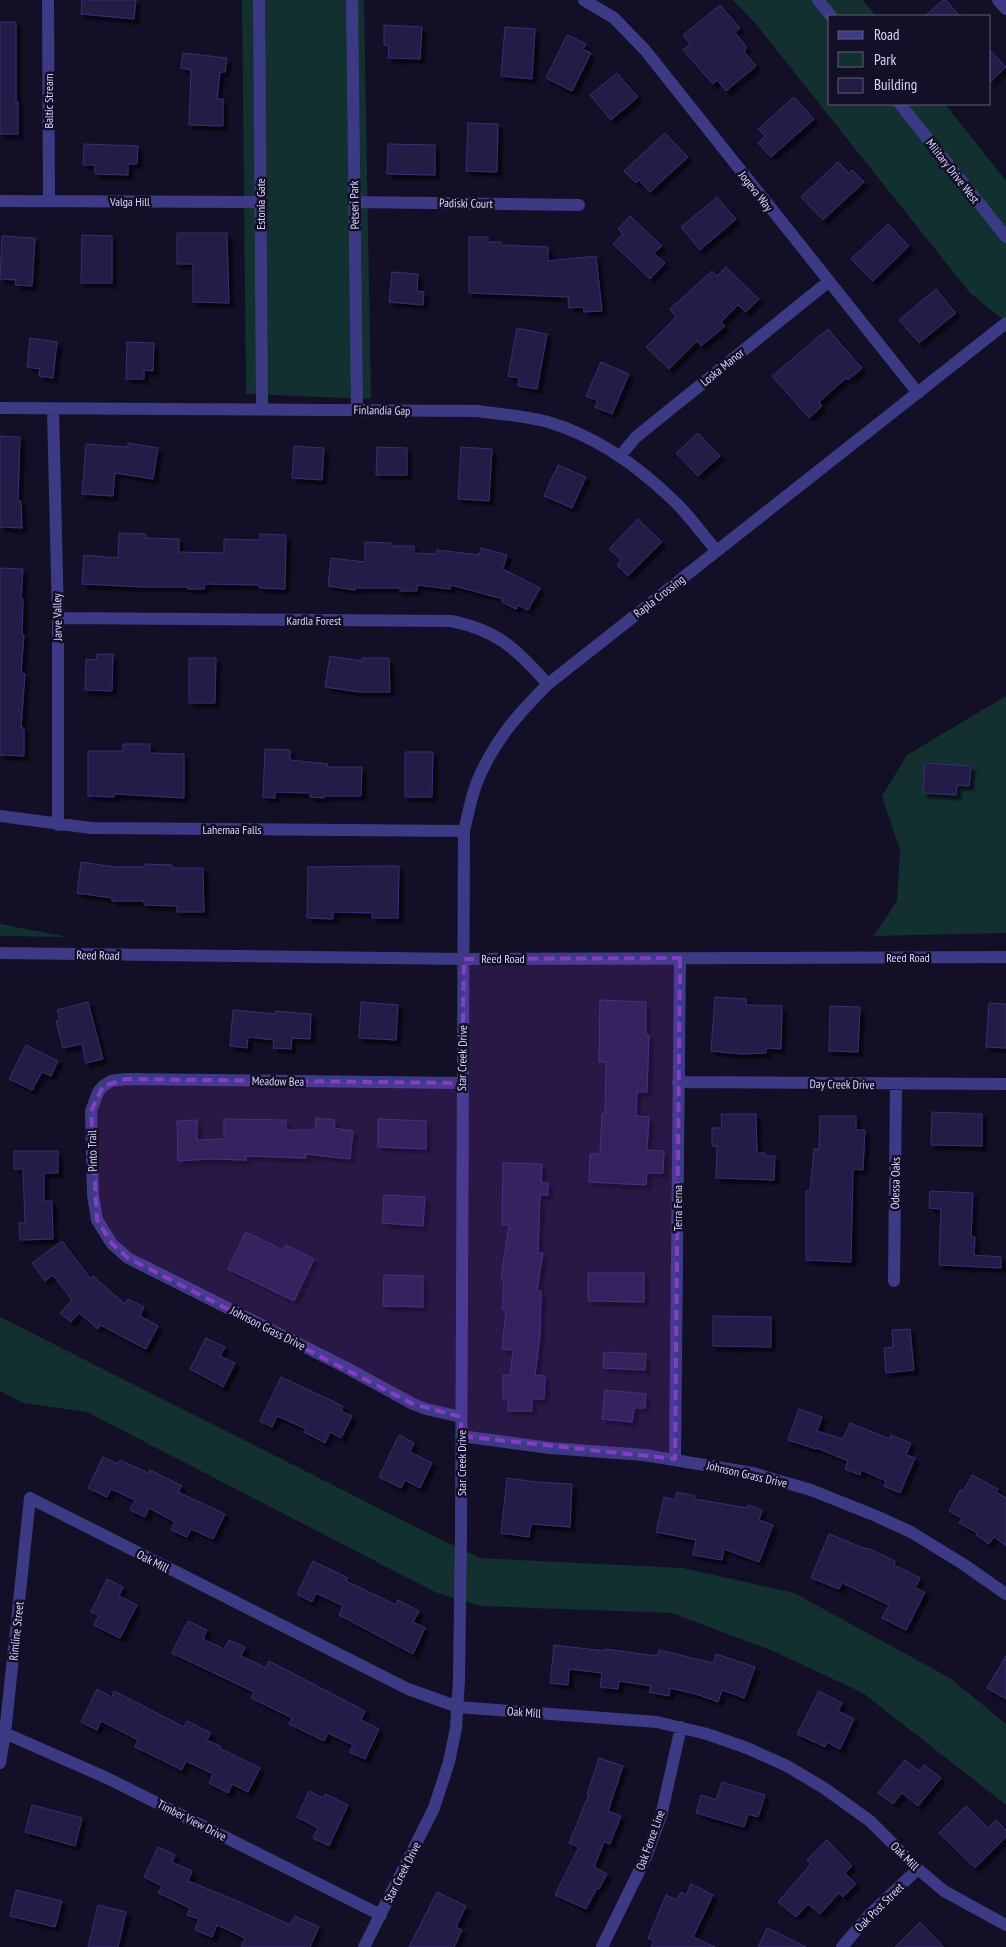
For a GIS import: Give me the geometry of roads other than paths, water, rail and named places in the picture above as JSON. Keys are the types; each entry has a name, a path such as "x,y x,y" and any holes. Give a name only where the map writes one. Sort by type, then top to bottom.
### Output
{"street":[{"name":"Baltic Stream","path":"48,0 48,201"},
{"name":"Estonia Gate","path":"259,0 262,409"},
{"name":"Petseri Park","path":"352,0 357,410"},
{"name":"Jogeva Way","path":"584,0 614,18 645,50 918,393"},
{"path":"818,0 830,15"},
{"path":"998,0 1006,10"},
{"name":"Military Drive West","path":"901,105 1006,238"},
{"name":"Valga Hill","path":"0,201 260,202"},
{"name":"Padiski Court","path":"354,202 579,204"},
{"name":"Loska Manor","path":"620,456 636,437 828,282"},
{"name":"Rapla Crossing","path":"464,958 464,831 476,783 494,748 515,718 548,684 1006,323"},
{"name":"Finlandia Gap","path":"0,408 477,411 514,415 549,423 582,436 620,456 646,474 676,502 716,550"},
{"name":"Jarve Valley","path":"53,409 58,618 58,825"},
{"name":"Kardla Forest","path":"58,618 451,621 474,626 499,637 548,684"},
{"name":"Lahemaa Falls","path":"0,816 91,828 464,831"},
{"name":"Reed Road","path":"0,954 464,958 1006,957"},
{"name":"Star Creek Drive","path":"364,1947 428,1822 439,1794 453,1745 458,1707 464,958"},
{"name":"Terra Ferna","path":"675,1459 680,958"},
{"name":"Meadow Bea","path":"98,1092 111,1081 126,1079 462,1083"},
{"name":"Day Creek Drive","path":"678,1082 896,1085 1006,1084"},
{"name":"Odessa Oaks","path":"894,1281 896,1085"},
{"name":"Pinto Trail","path":"95,1212 91,1111 98,1092"},
{"name":"Johnson Grass Drive","path":"95,1212 97,1220 112,1244 128,1258 339,1364 413,1404 461,1417"},
{"name":"Johnson Grass Drive","path":"461,1436 550,1448 675,1459 753,1473 811,1490 911,1532 1006,1594"},
{"name":"Oak Mill","path":"30,1498 408,1690 458,1707 635,1719 681,1727 747,1748 787,1766 816,1783 870,1821 918,1869 944,1891 1006,1925"},
{"name":"Rimline Street","path":"0,1763 30,1498"},
{"name":"Oak Fence Line","path":"602,1947 646,1857 660,1816 681,1727"},
{"name":"Timber View Drive","path":"2,1732 107,1778 381,1915"},
{"name":"Oak Post Street","path":"842,1947 869,1915 918,1869"}]}
